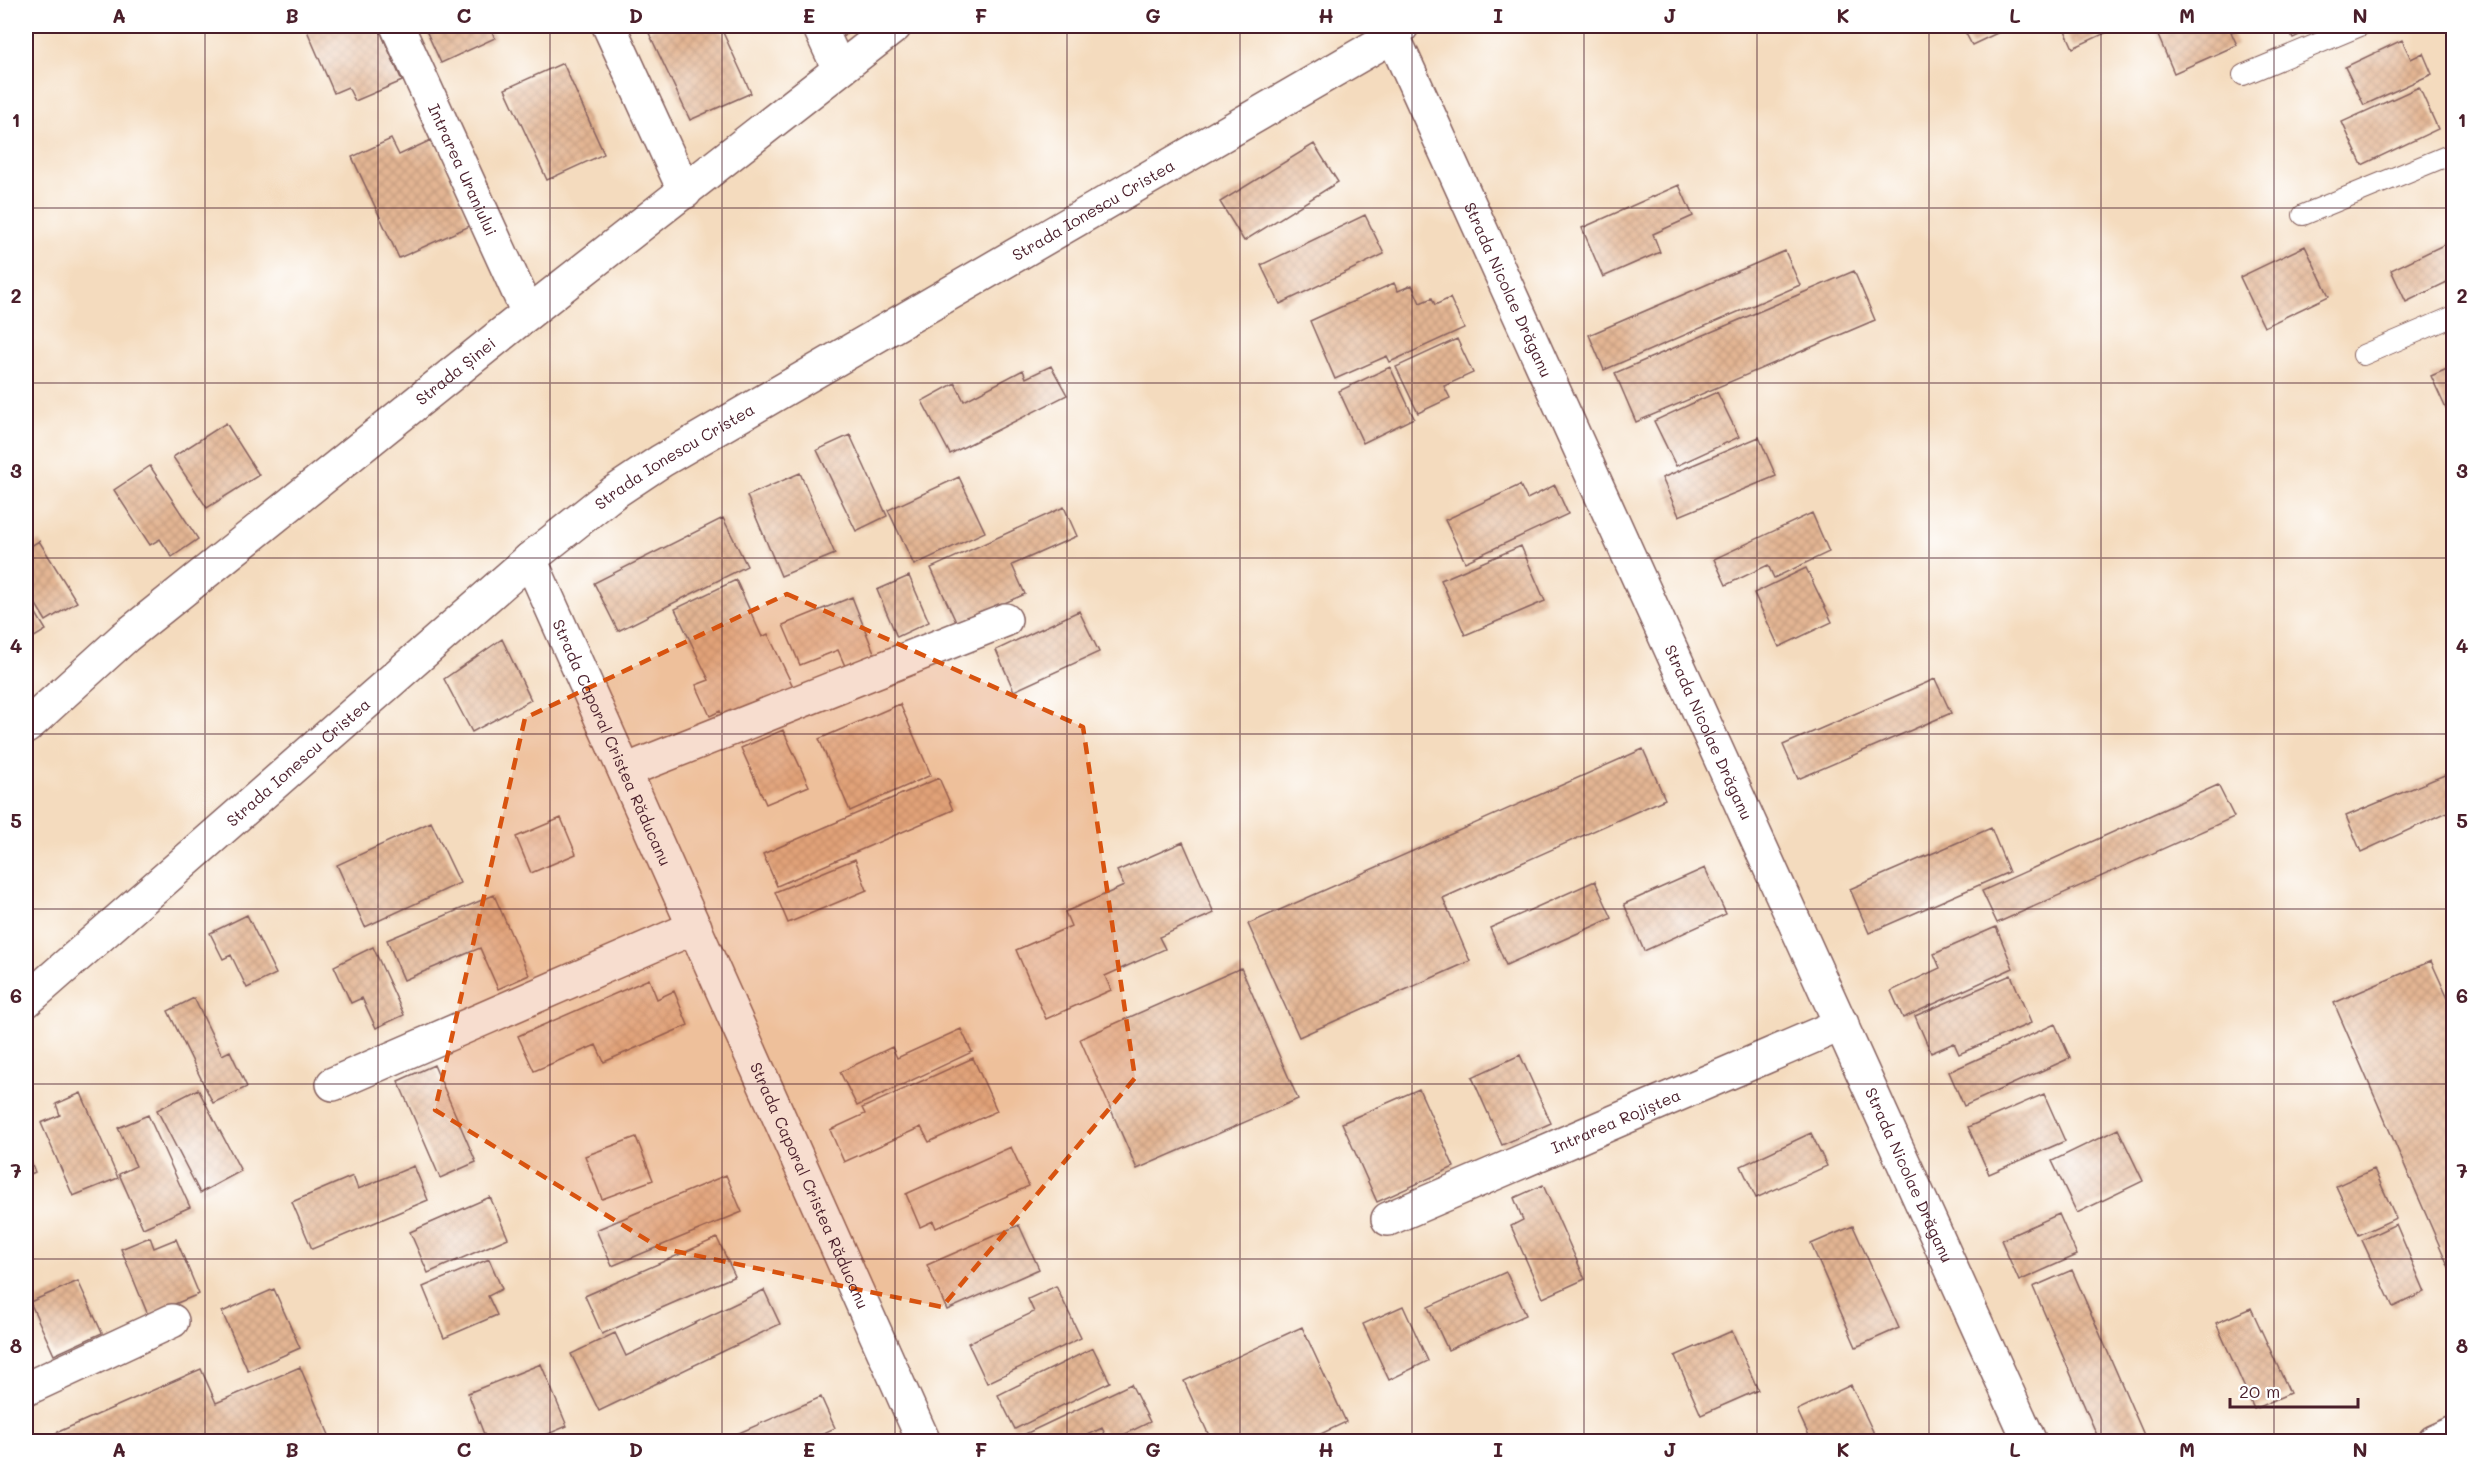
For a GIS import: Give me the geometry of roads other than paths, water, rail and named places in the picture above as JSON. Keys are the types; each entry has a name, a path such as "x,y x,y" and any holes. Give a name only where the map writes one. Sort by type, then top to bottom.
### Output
{"street":[{"name":"Intrarea Uraniului","path":"397,26 528,314"},
{"path":"609,26 685,192"},
{"path":"819,26 839,69"},
{"name":"Strada Șinei","path":"26,727 125,637 528,314 895,26"},
{"name":"Strada Ionescu Cristea","path":"26,1001 530,559 604,500 661,461 1393,29"},
{"name":"Strada Nicolae Drăganu","path":"1393,29 2030,1442"},
{"name":"Strada Caporal Cristea Răducanu","path":"530,559 924,1442"},
{"path":"625,771 1005,620"},
{"path":"333,1084 695,927"},
{"name":"Intrarea Rojiștea","path":"1388,1219 1842,1024"},
{"path":"26,1389 172,1320"},
{"path":"2434,1442 2454,1433"}],"lane":[{"path":"2243,75 2361,26"},
{"path":"2303,215 2454,153"},
{"path":"2364,355 2454,316"}]}
